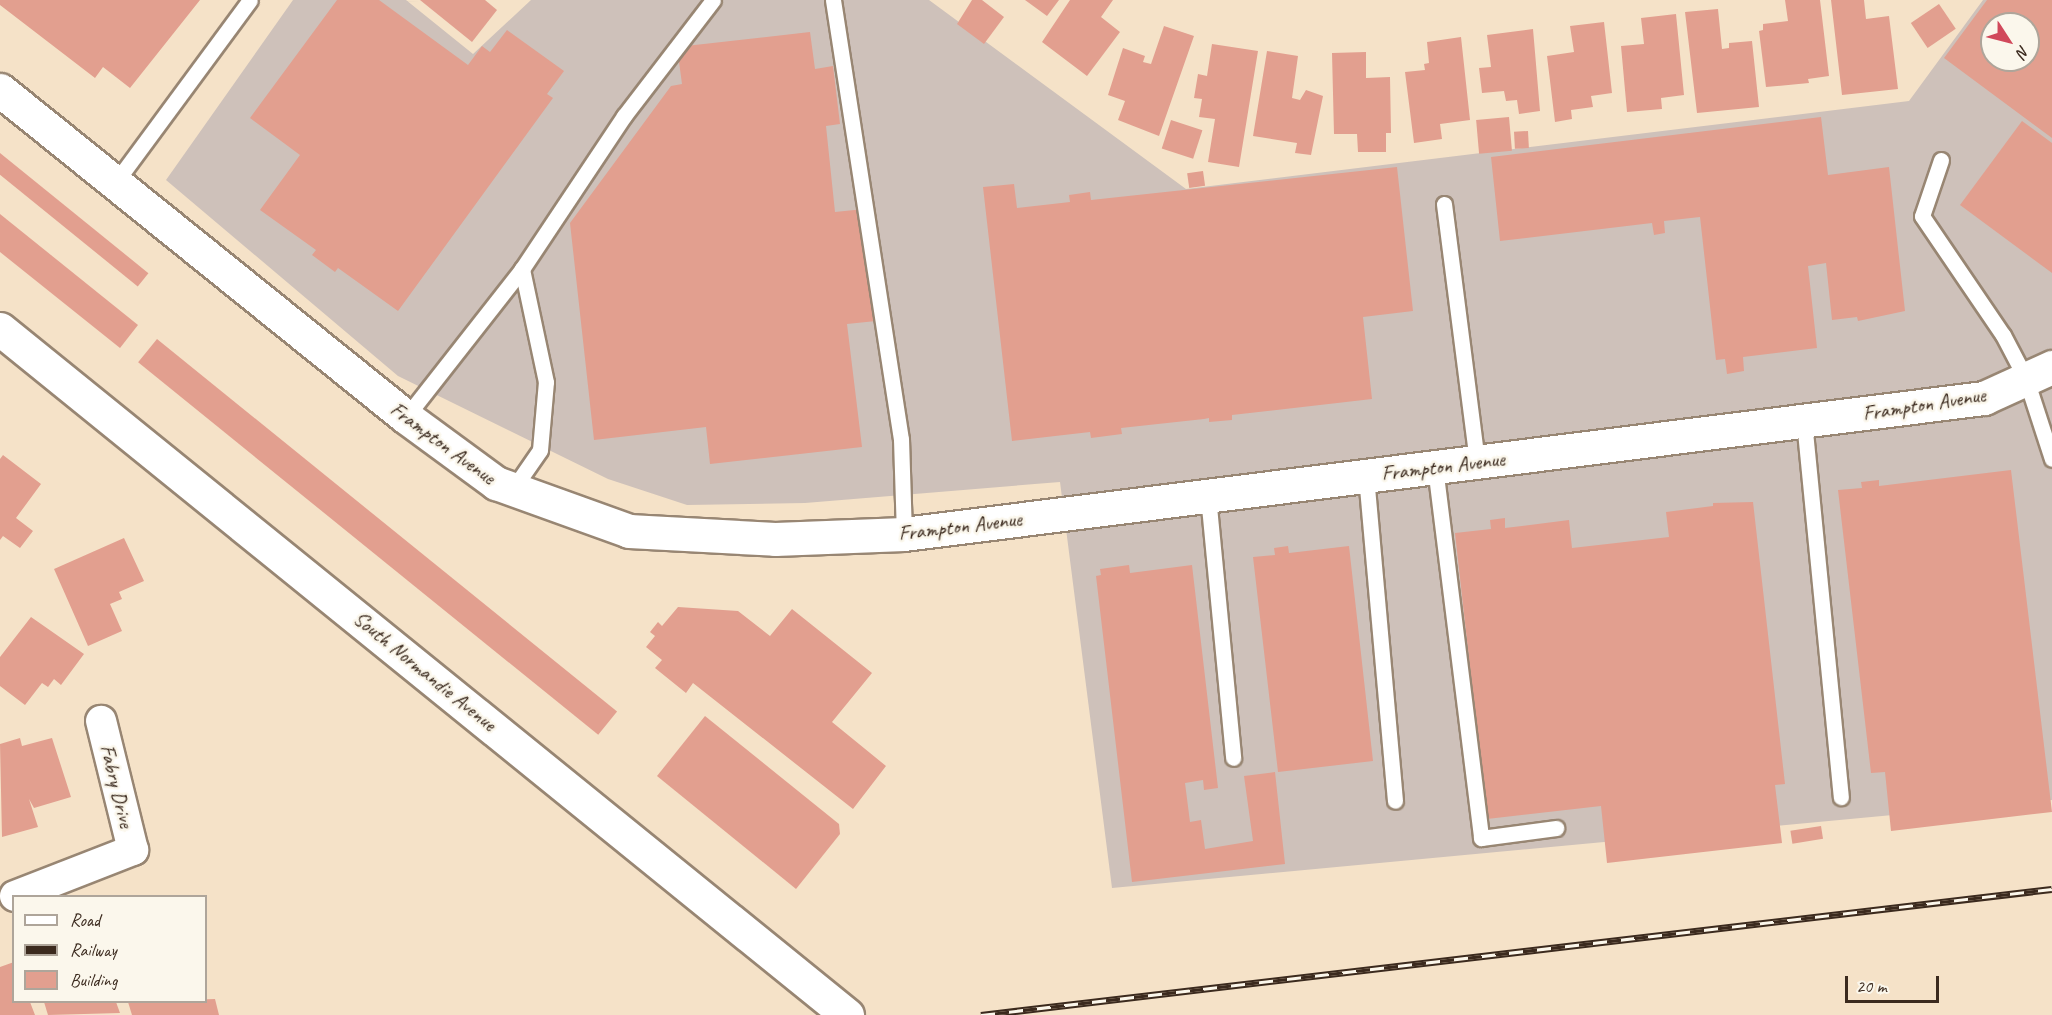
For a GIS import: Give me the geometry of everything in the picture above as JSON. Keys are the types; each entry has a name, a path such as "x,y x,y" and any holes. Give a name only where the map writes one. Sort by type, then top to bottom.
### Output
{"street":[{"name":"Frampton Avenue","path":"0,90 405,417 496,483 629,531 775,539 904,534 1984,398 2039,373"},
{"name":"South Normandie Avenue","path":"0,330 847,1015"},
{"name":"Fabry Drive","path":"19,895 133,850 101,721"}],"lane":[{"path":"115,183 250,0"},
{"path":"405,417 522,269 624,116 713,0"},
{"path":"833,0 901,439 904,534"},
{"path":"1941,160 1922,216 2003,335 2039,373 2052,459"},
{"path":"1444,204 1477,462"},
{"path":"513,489 540,450 546,382 522,269"},
{"path":"1804,421 1841,797"},
{"path":"1435,467 1481,838 1556,828"},
{"path":"1366,476 1395,801"},
{"path":"1208,496 1233,758"}],"shaded area":[{"path":"293,0 406,0 473,54 531,0 929,0 1186,189 1909,101 1983,0 2052,0 2052,800 1112,888 1060,482 805,503 687,505 608,479 398,376 166,180"}],"building":[{"path":"0,0 200,0 130,88 103,67 95,78 0,5"},
{"path":"337,0 379,0 468,65 482,46 490,52 507,30 564,71 547,94 553,98 398,311 338,268 335,272 312,255 316,250 260,210 300,155 250,118"},
{"path":"420,0 485,0 497,10 472,42"},
{"path":"972,0 982,0 1004,17 984,44 957,24"},
{"path":"1025,0 1059,0 1047,16"},
{"path":"1070,0 1113,0 1101,17 1120,32 1087,76 1042,42"},
{"path":"1785,0 1820,0 1829,76 1808,79 1809,83 1766,87 1759,31 1763,30 1763,24 1788,21"},
{"path":"1831,0 1864,0 1866,19 1889,16 1898,89 1842,95"},
{"path":"1987,0 2052,0 2052,138 1944,58"},
{"path":"1939,4 1956,29 1928,48 1911,23"},
{"path":"1718,9 1722,49 1729,48 1729,43 1752,41 1759,107 1697,113 1685,12"},
{"path":"1676,14 1684,95 1661,98 1662,109 1627,112 1621,46 1644,44 1641,18"},
{"path":"1604,22 1612,93 1591,96 1593,107 1571,110 1572,119 1555,122 1547,56 1574,52 1570,26"},
{"path":"1164,26 1194,36 1159,136 1118,120 1125,101 1108,95 1123,48 1145,56 1143,62 1151,64"},
{"path":"1533,29 1540,111 1519,114 1517,100 1506,101 1504,91 1482,93 1479,68 1491,67 1487,35"},
{"path":"810,32 815,69 833,66 840,124 826,126 835,212 864,209 876,321 847,324 862,447 710,464 706,427 594,440 570,223 671,86 682,84 677,47"},
{"path":"1461,37 1470,120 1440,124 1442,139 1414,143 1405,72 1425,70 1424,64 1429,63 1427,42"},
{"path":"1212,44 1258,51 1239,167 1208,162 1215,119 1199,117 1202,99 1194,98 1198,74 1207,76"},
{"path":"1267,51 1298,56 1292,98 1300,100 1306,90 1323,96 1311,155 1295,153 1297,143 1253,136"},
{"path":"1366,52 1366,78 1390,77 1391,133 1386,133 1386,152 1358,152 1357,134 1334,134 1332,53"},
{"path":"1509,117 1512,151 1479,154 1476,120"},
{"path":"1821,117 1828,175 1889,167 1905,311 1858,321 1857,317 1832,320 1826,263 1808,266 1817,348 1743,357 1744,371 1727,374 1725,359 1716,360 1700,217 1664,221 1665,233 1654,235 1652,223 1500,241 1491,157"},
{"path":"1171,120 1202,130 1193,159 1162,149"},
{"path":"2022,121 2052,143 2052,273 1960,205"},
{"path":"1528,131 1529,148 1515,149 1514,132"},
{"path":"0,153 148,273 138,286 0,175"},
{"path":"1397,167 1413,311 1363,317 1372,399 1232,415 1232,420 1209,422 1209,418 1121,428 1122,434 1091,438 1090,432 1012,441 983,187 1014,184 1017,208 1070,202 1069,195 1090,192 1091,200"},
{"path":"1203,171 1205,186 1189,188 1187,173"},
{"path":"0,214 138,325 120,348 0,252"},
{"path":"157,339 617,712 598,735 138,362"},
{"path":"3,455 41,484 16,518 33,531 20,548 3,536 0,540 0,459"},
{"path":"2011,470 2052,812 1891,831 1885,772 1871,773 1838,490 1862,488 1861,482 1879,480 1879,486"},
{"path":"1753,502 1785,784 1775,785 1782,843 1607,863 1601,806 1487,819 1455,533 1491,529 1490,520 1505,518 1505,528 1569,520 1572,548 1669,537 1666,512 1713,506 1713,503"},
{"path":"124,538 144,581 119,592 122,599 110,604 122,631 88,646 54,569"},
{"path":"1288,546 1289,553 1349,546 1373,761 1278,772 1253,557 1275,555 1274,548"},
{"path":"1129,565 1130,573 1192,565 1218,788 1204,790 1203,780 1185,783 1190,822 1201,820 1205,849 1253,841 1244,776 1275,772 1285,864 1132,882 1096,576 1101,575 1100,569"},
{"path":"678,607 738,611 770,636 792,609 872,673 832,722 886,766 853,809 693,683 686,693 655,668 662,660 646,647 655,636 650,632 658,622 662,626"},
{"path":"31,617 84,654 61,685 54,679 48,687 42,683 25,705 0,686 0,657"},
{"path":"705,716 839,824 840,834 796,889 657,776"},
{"path":"20,738 22,746 52,738 71,797 34,808 29,799 38,827 2,837 0,744"},
{"path":"1821,826 1823,839 1792,844 1790,831"},
{"path":"12,963 12,1003 30,1003 35,1015 0,1015 0,967"},
{"path":"207,999 215,999 219,1015 132,1015 128,1003 207,1003"},
{"path":"44,1003 116,1003 120,1013 48,1015"}],"railway":[{"path":"981,1015 2052,889"}]}
